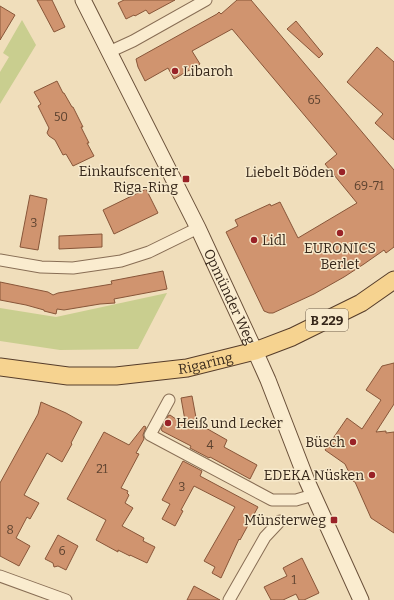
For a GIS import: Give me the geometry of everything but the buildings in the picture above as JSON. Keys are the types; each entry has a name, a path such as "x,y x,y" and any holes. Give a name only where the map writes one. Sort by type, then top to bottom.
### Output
{"main road":[{"name":"Rigaring","path":"0,367 68,376 116,376 187,368 255,351 292,337 361,303 394,280"}],"street":[{"name":"Opmünder Weg","path":"83,0 198,228 255,351 268,380 307,481 361,600"},
{"path":"109,52 134,41 206,0"},
{"path":"0,260 41,267 73,268 121,261 149,252 198,228"},
{"path":"169,400 150,436 272,500 296,500 313,495"},
{"path":"229,600 265,537 280,521"},
{"path":"0,576 66,600"}],"green space":[{"path":"22,20 36,45 0,104 0,72 9,57 3,53"},
{"path":"167,293 138,349 60,350 0,341 0,308 56,317"}],"place":[{"name":"Libaroh","path":"175,71"},
{"name":"Liebelt Böden","path":"342,172"},
{"name":"Einkaufscenter Riga-Ring","path":"186,179"},
{"name":"EURONICS Berlet","path":"340,233"},
{"name":"Lidl","path":"254,240"},
{"name":"Heiß und Lecker","path":"168,423"},
{"name":"Büsch","path":"353,442"},
{"name":"EDEKA Nüsken","path":"372,475"},
{"name":"Münsterweg","path":"334,520"}]}
